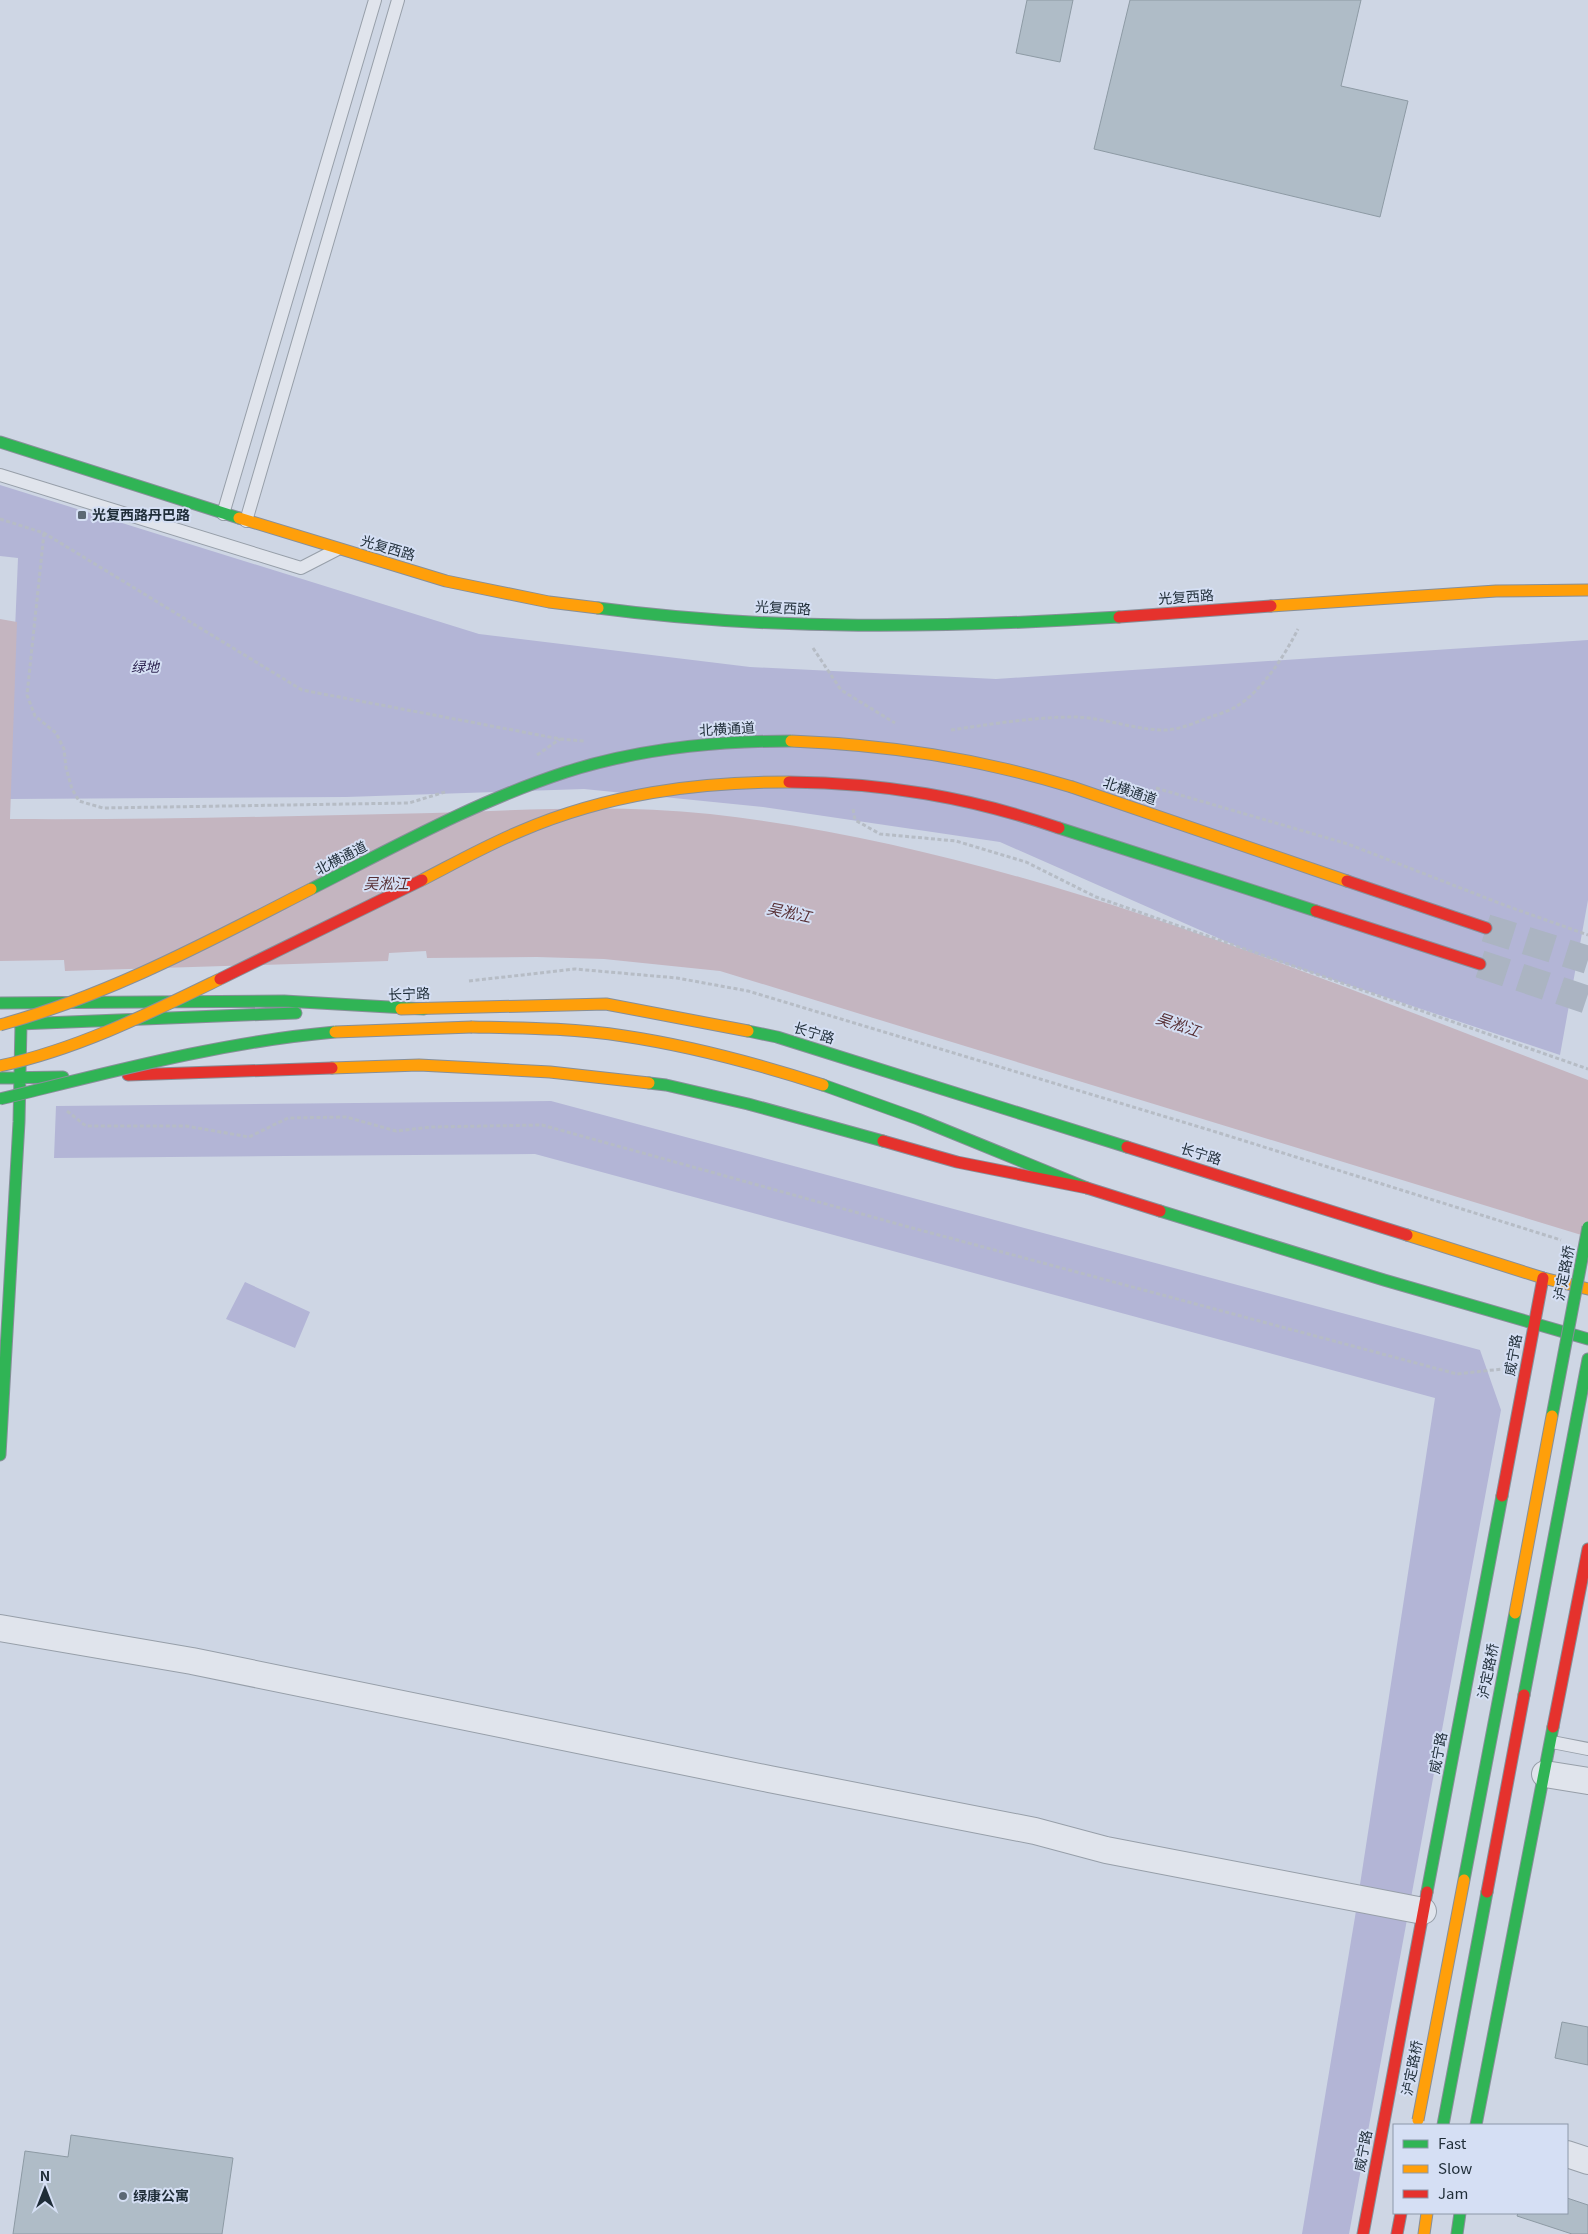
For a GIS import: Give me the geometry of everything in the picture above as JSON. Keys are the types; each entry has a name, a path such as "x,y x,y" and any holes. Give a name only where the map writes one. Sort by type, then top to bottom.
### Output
{"main road":[{"name":"光复西路","path":"0,442 132,501 224,514 446,581 549,602 657,616 797,625 937,625 1068,620 1496,591 1588,590"},
{"name":"北横通道","path":"0,1024 25,1019 82,1000 139,974 505,794 568,771 636,754 697,746 804,742 856,745 952,756 1012,769 1486,928"},
{"path":"0,1066 36,1058 97,1037 173,1002 521,831 580,809 643,793 751,782 803,782 852,785 946,796 1005,810 1480,964"},
{"path":"0,1003 103,1004 284,1001 424,1008"},
{"name":"长宁路","path":"0,1024 424,1008 606,1004 777,1037 1543,1278 1588,1288"},
{"path":"0,1455 21,1079 21,1024"},
{"path":"0,1099 200,1052 264,1040 327,1032 401,1027 541,1028 623,1036 707,1053 810,1082 932,1124 1087,1188 1384,1280 1588,1339"},
{"path":"0,1078 21,1079 419,1065 550,1072 666,1085 748,1104 957,1162 1087,1188"},
{"name":"泸定路桥","path":"1417,2123 1588,1227"},
{"name":"威宁路","path":"1362,2234 1543,1278"},
{"path":"1443,2124 1588,1359"},
{"path":"1476,2124 1546,1774 1588,1549"},
{"path":"1397,2234 1401,2214"},
{"path":"1424,2234 1427,2214"},
{"path":"1456,2234 1460,2214"}],"street":[{"path":"0,1628 192,1660 760,1777 1035,1831 1106,1850 1423,1912"},
{"path":"1546,1774 1588,1781"},
{"path":"1568,2154 1588,2161"}],"lane":[{"path":"224,514 375,0"},
{"path":"246,520 398,0"},
{"path":"0,475 132,501 301,568 338,549"},
{"path":"1552,1742 1588,1749"}],"path":[{"path":"44,533 27,695 35,716 56,733 64,749 66,768 72,789 79,801 103,808 408,804 453,789"},
{"path":"949,730 1001,723 1075,717 1104,719 1132,727 1167,730 1196,722 1237,706 1259,686 1287,653 1310,604"},
{"path":"797,625 841,690 895,723 904,724"},
{"path":"532,759 560,739"},
{"path":"852,802 855,820 880,834 956,841 1026,862 1096,897 1588,1069"},
{"path":"67,1111 86,1126 186,1126 250,1137 288,1118 346,1117 396,1131 432,1127 542,1125 905,1226 1457,1374 1506,1369"}],"green space":[{"name":"绿地","path":"0,485 479,634 750,667 996,679 1588,640 1588,900 1560,1055 1252,953 1000,842 763,807 584,789 346,797 8,799 18,558 0,556"},
{"path":"551,1101 1480,1350 1501,1410 1349,2234 1302,2234 1355,1917 1435,1398 535,1154 54,1158 56,1106"},
{"path":"245,1282 310,1312 295,1348 226,1319"}],"water":[{"name":"吴淞江","path":"0,619 17,622 10,819 169,818 606,808 641,809 710,814 824,831 936,855 1047,885 1157,920 1374,998 1588,1080 1588,1237 720,971 604,959 537,957 427,958 426,951 389,953 388,961 65,971 64,960 0,961"}],"building":[{"path":"1027,0 1073,0 1060,62 1016,53"},
{"path":"1130,0 1361,0 1341,86 1408,101 1380,217 1094,149"},
{"path":"1562,2022 1588,2027 1588,2065 1555,2058"},
{"name":"绿康公寓","path":"71,2135 233,2158 222,2234 13,2234 25,2151 68,2157"},
{"path":"1568,2198 1588,2205 1588,2234 1572,2234 1517,2216 1518,2214 1568,2214"}],"tunnel":[{"path":"1486,928 1588,960"},
{"path":"1480,964 1588,1000"}],"traffic: fast":[{"path":"0,442 239,518"},
{"path":"598,608 728,621 793,624 923,625 1119,617"},
{"path":"311,889 468,811 566,772 621,757 677,748 762,741 791,741"},
{"path":"1059,828 1316,911"},
{"path":"0,1003 284,1001 424,1009"},
{"path":"19,1024 296,1013"},
{"path":"0,1455 19,1122 21,1024"},
{"path":"748,1031 777,1037 1127,1147"},
{"path":"0,1099 208,1050 335,1032"},
{"path":"0,1078 63,1077"},
{"path":"649,1083 666,1085 748,1104 883,1141"},
{"path":"823,1085 918,1119 1087,1188"},
{"path":"1160,1211 1384,1280 1588,1339"},
{"path":"1552,1416 1588,1227"},
{"path":"1524,1695 1588,1359"},
{"path":"1427,1892 1502,1496"},
{"path":"1464,1880 1515,1613"},
{"path":"1476,2124 1553,1727"},
{"path":"1443,2124 1487,1892"},
{"path":"1457,2234 1460,2214"}],"traffic: slow":[{"path":"239,518 446,581 549,602 598,608"},
{"path":"1271,606 1496,591 1588,590"},
{"path":"791,741 863,746 933,755 1002,768 1072,787"},
{"path":"422,880 508,836 553,818 619,799 720,784 789,782"},
{"path":"1072,787 1347,881"},
{"path":"0,1025 41,1013 120,982 197,947 311,889"},
{"path":"0,1066 29,1059 85,1040 220,979"},
{"path":"401,1009 606,1004 748,1031"},
{"path":"472,1027 567,1030 605,1033 649,1040 724,1056 823,1085"},
{"path":"335,1032 472,1027"},
{"path":"332,1068 419,1065 550,1072 649,1083"},
{"path":"1407,1235 1543,1278 1588,1289"},
{"path":"1515,1613 1552,1416"},
{"path":"1418,2120 1464,1880"},
{"path":"1424,2234 1427,2214"}],"traffic: jam":[{"path":"1119,617 1271,606"},
{"path":"789,782 859,785 926,794 992,808 1059,828"},
{"path":"220,979 422,880"},
{"path":"1347,881 1486,928"},
{"path":"1316,911 1480,964"},
{"path":"128,1075 332,1068"},
{"path":"883,1141 957,1162 1087,1188 1160,1211"},
{"path":"1127,1147 1407,1235"},
{"path":"1502,1496 1543,1278"},
{"path":"1553,1727 1588,1549"},
{"path":"1487,1892 1524,1695"},
{"path":"1363,2234 1427,1892"},
{"path":"1397,2234 1401,2214"}],"place":[{"name":"光复西路丹巴路","path":"82,515"},
{"name":"绿康公寓","path":"123,2196"}]}
